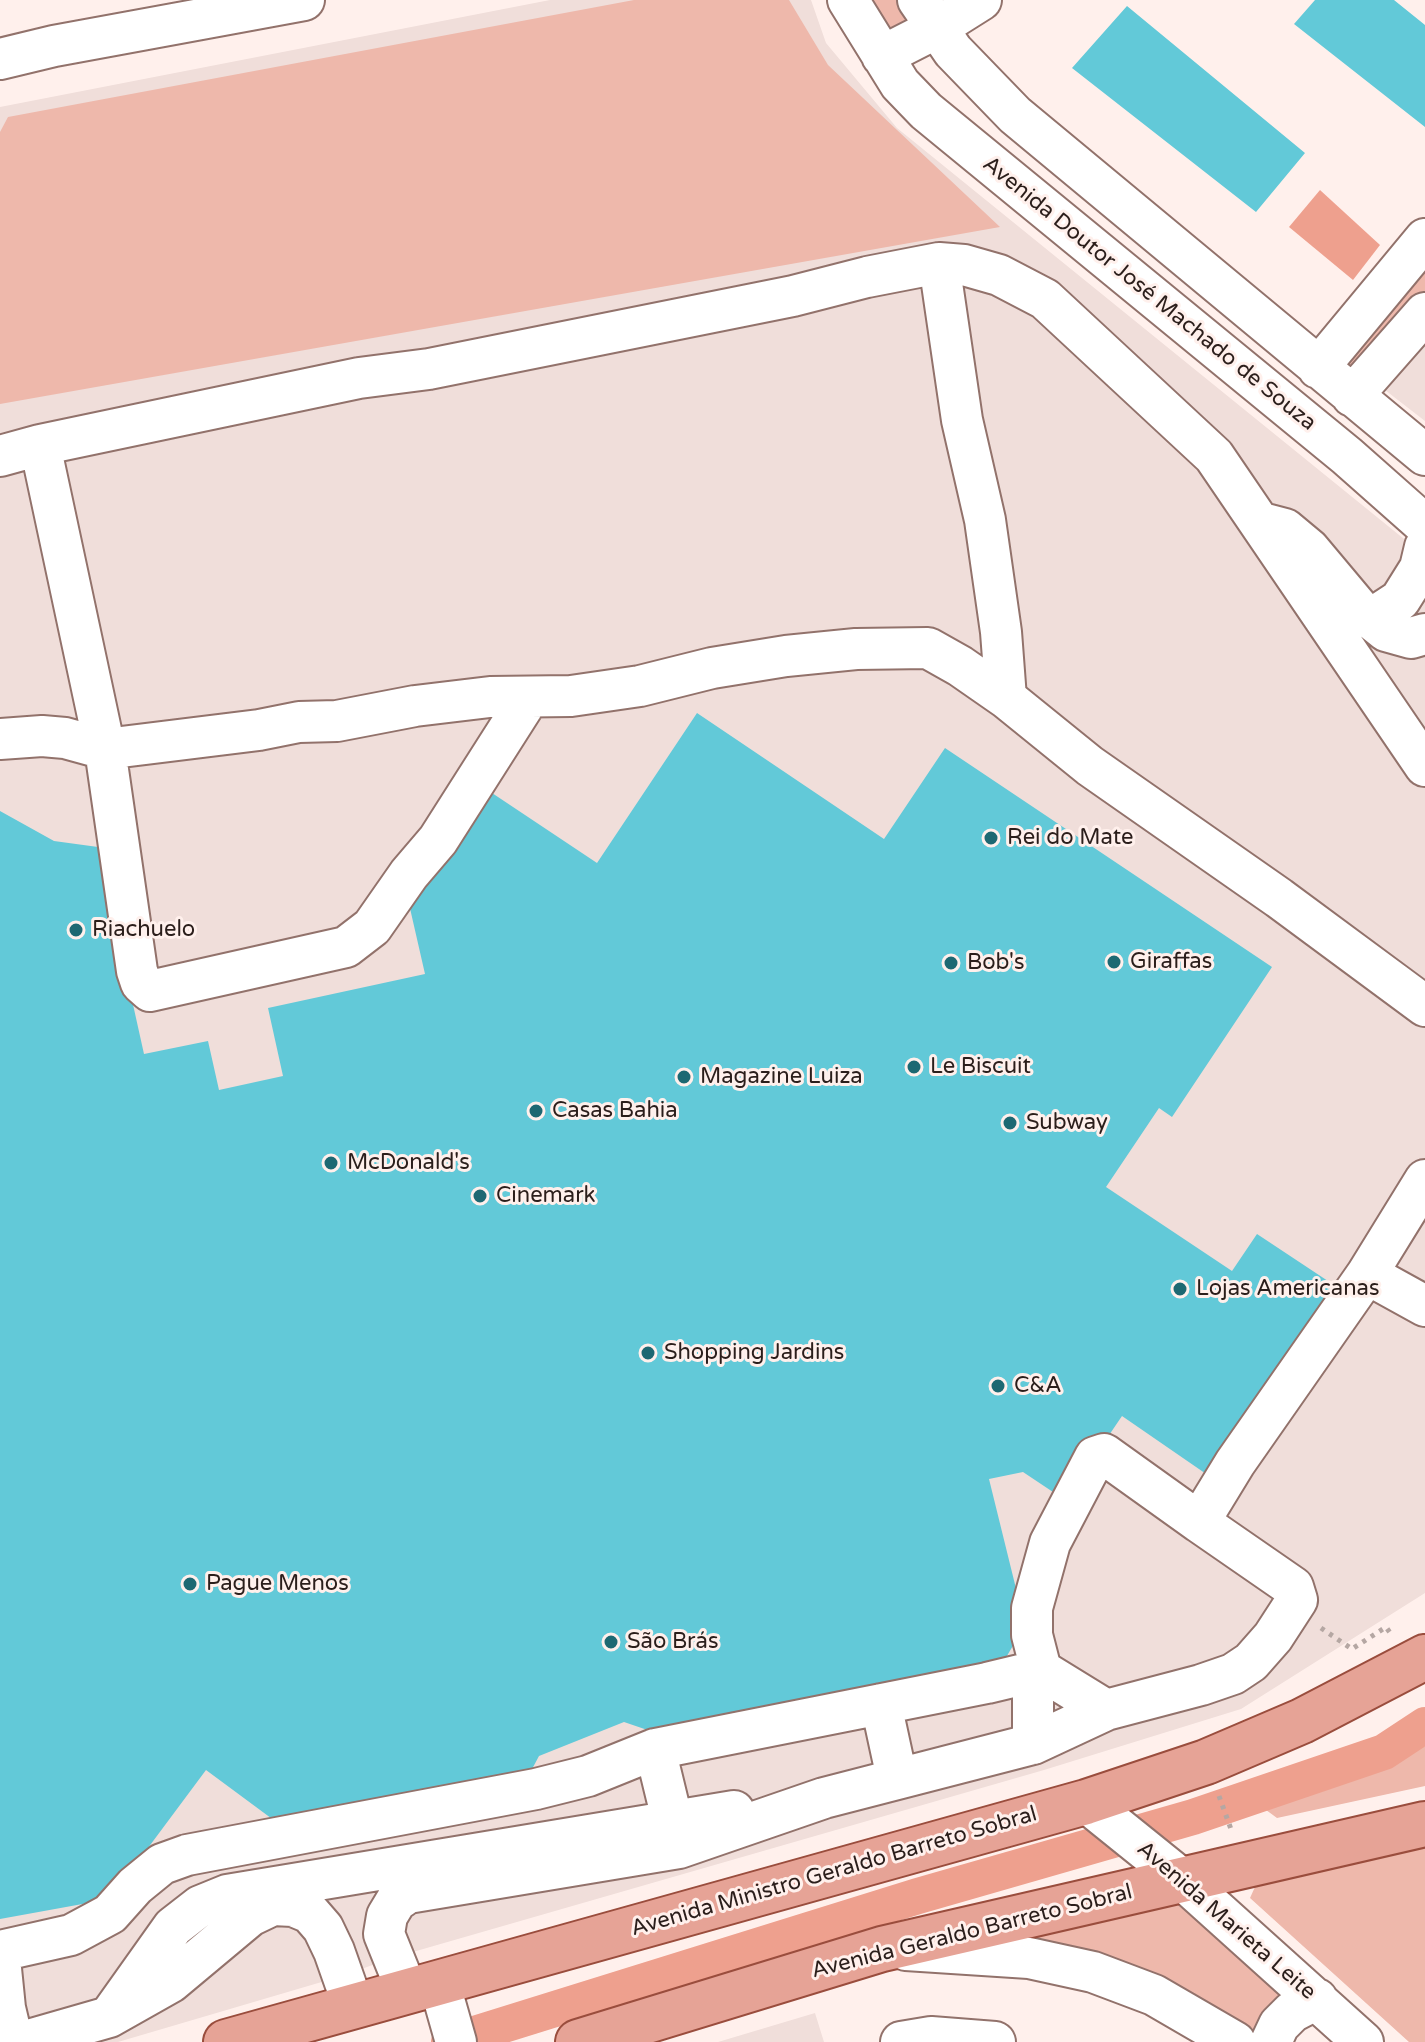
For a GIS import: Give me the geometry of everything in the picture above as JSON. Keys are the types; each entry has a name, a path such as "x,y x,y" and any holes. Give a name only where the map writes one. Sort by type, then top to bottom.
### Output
{"main road":[{"name":"Avenida Ministro Geraldo Barreto Sobral","path":"226,2042 353,2005 437,2006 1096,1809 1302,1721 1419,1661"},
{"path":"1171,1871 1425,1824"},
{"name":"Avenida Geraldo Barreto Sobral","path":"578,2042 882,1949 1171,1871"}],"street":[{"path":"0,59 54,46 304,0"},
{"name":"Avenida Doutor José Machado de Souza","path":"848,0 900,84 958,138 1347,456 1425,525"},
{"path":"882,56 926,14 981,0"},
{"path":"926,14 989,91 1015,115 1425,455"},
{"path":"1318,368 1425,239"},
{"path":"939,263 962,420 985,520 1001,632 1006,698"},
{"path":"0,456 359,378 429,369 764,302 867,277 939,263 964,265 999,275 1045,299 1214,456 1425,766"},
{"path":"1352,396 1425,313"},
{"path":"40,445 105,749 137,971 144,987 150,991 346,947 372,927 409,874 438,840 529,697"},
{"path":"1258,523 1285,529 1309,549 1361,611 1386,631 1411,638 1425,634"},
{"path":"1371,619 1400,600 1420,568 1425,547"},
{"path":"0,739 54,737 105,749 259,730 299,722 337,721 415,706 490,697 571,696 640,686 712,668 786,656 856,649 928,648 1006,698 1090,766 1279,898 1425,1006"},
{"path":"1199,1522 1235,1463 1367,1274 1425,1180"},
{"path":"1367,1274 1425,1306"},
{"path":"437,2006 384,1934 387,1916 396,1901 408,1893 679,1848 824,1798 1033,1744 1106,1710 1233,1674 1251,1662 1292,1610 1297,1600 1293,1587 1104,1454 1098,1455 1050,1543 1032,1608 1037,1671 1033,1744"},
{"path":"0,1951 71,1935 110,1914 135,1886 162,1864 187,1855 536,1789 588,1776 655,1749 1037,1671 1106,1710"},
{"path":"881,1704 897,1778"},
{"path":"655,1749 672,1819"},
{"path":"109,2017 173,1927 200,1906 227,1895 672,1819 824,1798"},
{"name":"Avenida Marieta Leite","path":"1096,1809 1171,1871 1363,2042"},
{"path":"22,2042 109,2017 171,1982 250,1916 273,1905 293,1906 310,1913 323,1928 353,2005"},
{"path":"882,1949 1029,1958 1093,1972 1154,1995 1235,2042"},
{"path":"0,1959 5,2008 13,2042"},
{"path":"1271,2042 1286,2018 1317,1999"},
{"path":"901,2042 931,2037 995,2042"}],"path":[{"path":"1292,1610 1352,1649 1386,1627 1419,1661"},
{"path":"1218,1795 1233,1836"}],"shaded area":[{"name":"Shopping Jardins","path":"550,0 811,0 826,43 897,128 1425,556 1425,1593 1241,1709 1044,1770 392,1958 342,1976 118,2042 0,2042 0,107"},
{"path":"634,0 789,0 828,65 1000,227 0,404 0,132 8,117"},
{"path":"864,0 901,0 909,19 907,31 885,31"},
{"path":"1320,190 1380,245 1353,280 1289,227"},
{"path":"1425,261 1425,292 1355,375 1339,362"},
{"path":"1425,342 1425,421 1385,390"},
{"path":"1425,1746 1425,1786 1277,1818 1262,1807"},
{"path":"1425,1839 1425,2042 1409,2042 1250,1898 1259,1878"},
{"path":"1172,1895 1296,1997 1261,2042 1022,1937"},
{"path":"815,2013 824,2042 718,2042"}],"building":[{"path":"1315,0 1394,0 1425,25 1425,127 1294,24"},
{"path":"1127,6 1305,153 1256,212 1072,68"},
{"name":"Shopping Jardins","path":"697,713 884,839 945,748 1272,967 1172,1117 1159,1108 1106,1187 1232,1271 1257,1234 1340,1289 1212,1478 1122,1416 1065,1500 1023,1472 989,1479 1025,1625 1004,1661 668,1737 624,1722 539,1756 523,1786 279,1824 206,1770 110,1899 0,1919 0,811 54,841 98,847 144,1054 208,1041 219,1090 283,1076 268,1008 425,974 409,904 486,789 597,863"}],"waterway":[{"path":"449,2042 918,1896 1193,1817 1384,1752 1425,1725"}],"place":[{"name":"Rei do Mate","path":"991,838"},
{"name":"Riachuelo","path":"76,930"},
{"name":"Giraffas","path":"1114,962"},
{"name":"Bob's","path":"951,963"},
{"name":"Le Biscuit","path":"914,1067"},
{"name":"Magazine Luiza","path":"684,1077"},
{"name":"Casas Bahia","path":"536,1111"},
{"name":"Subway","path":"1010,1123"},
{"name":"McDonald's","path":"331,1163"},
{"name":"Cinemark","path":"480,1196"},
{"name":"Lojas Americanas","path":"1180,1289"},
{"name":"Shopping Jardins","path":"648,1353"},
{"name":"C&A","path":"998,1386"},
{"name":"Pague Menos","path":"190,1584"},
{"name":"São Brás","path":"611,1642"}]}
